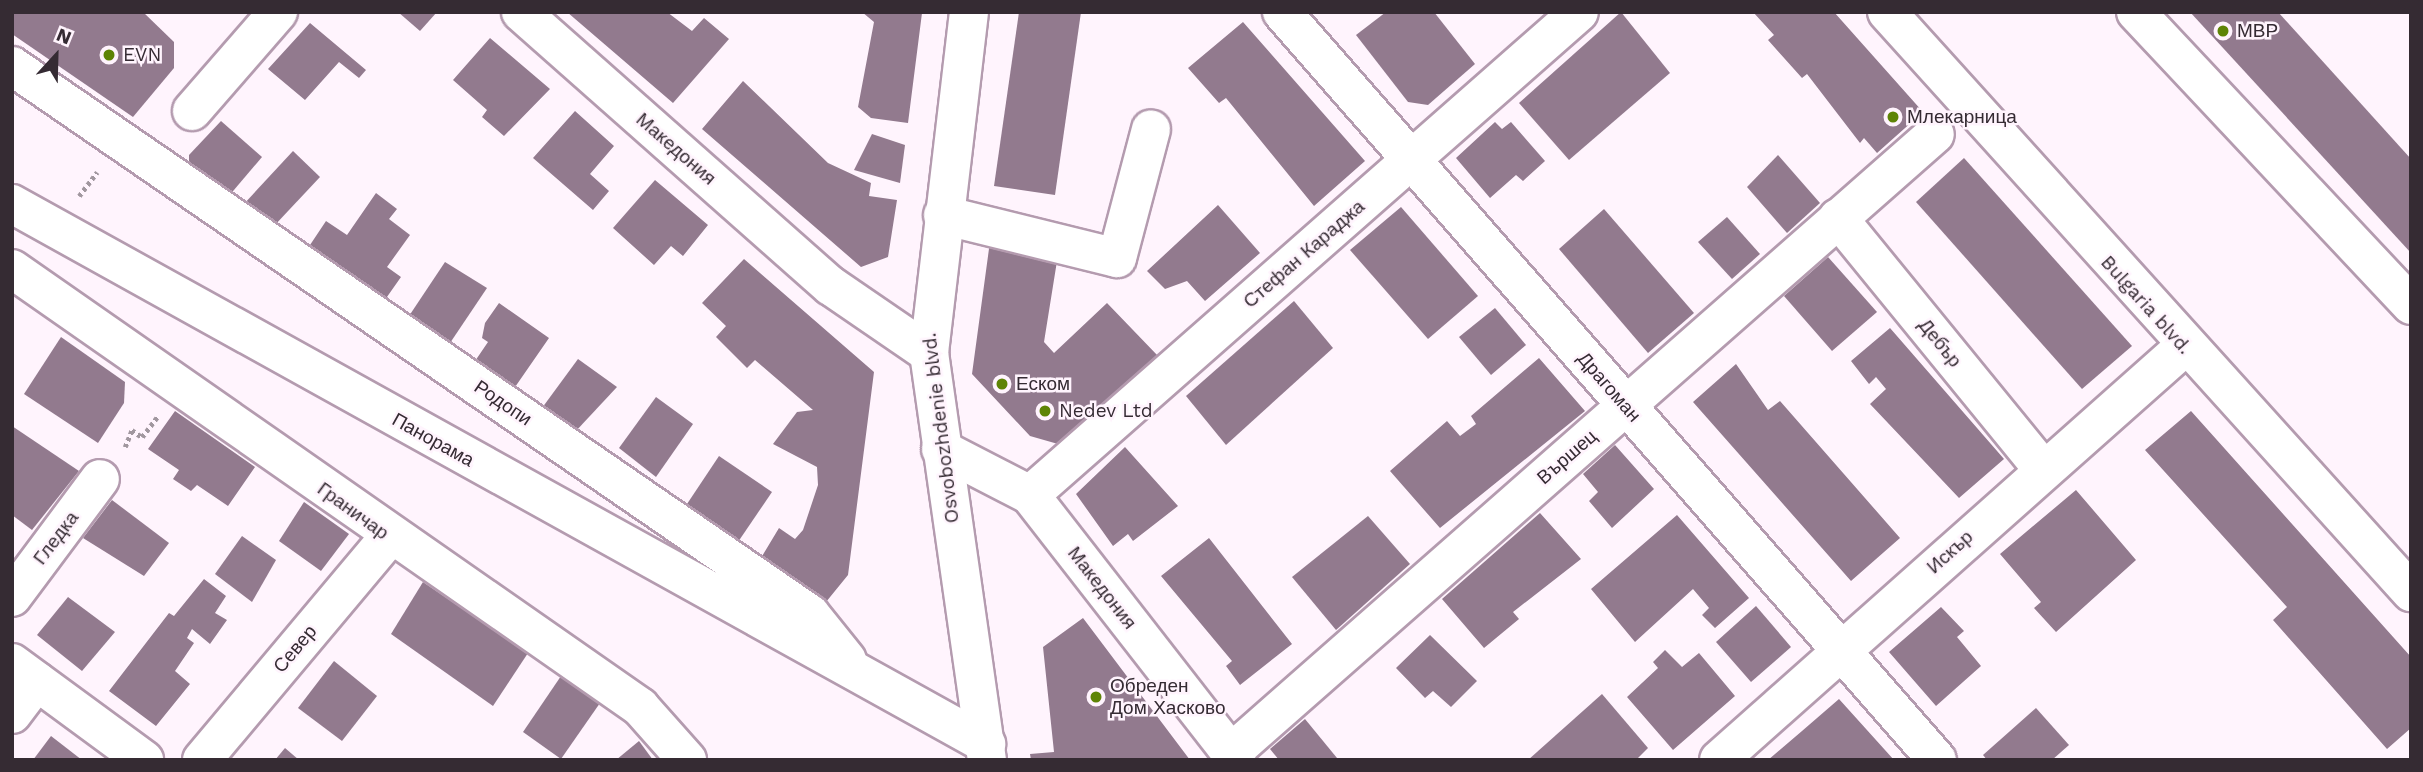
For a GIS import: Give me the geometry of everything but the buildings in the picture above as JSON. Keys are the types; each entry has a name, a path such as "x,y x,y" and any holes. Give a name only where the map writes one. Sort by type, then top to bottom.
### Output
{"street":[{"path":"192,111 278,12"},
{"name":"Македония","path":"520,12 831,286 929,353"},
{"name":"Драгоман","path":"1282,12 1839,652 1937,760"},
{"name":"Стефан Караджа","path":"1030,495 1579,12"},
{"name":"Bulgaria blvd.","path":"1887,12 2184,347 2411,592"},
{"path":"2136,12 2411,305"},
{"name":"Osvobozhdenie blvd.","path":"969,13 943,215 929,353 987,752"},
{"name":"Родопи","path":"12,66 810,614 857,672 987,752"},
{"path":"943,215 1117,258 1151,129"},
{"name":"Вършец","path":"1234,757 1935,134"},
{"name":"Панорама","path":"12,204 857,672"},
{"name":"Дебър","path":"1838,218 2043,469"},
{"name":"Граничар","path":"12,269 389,537 640,707 687,760"},
{"name":"Искър","path":"1719,760 2043,469 2184,347"},
{"name":"Македония","path":"941,450 1030,495 1234,757"},
{"name":"Гледка","path":"12,597 100,479"},
{"name":"Север","path":"202,760 389,537"},
{"path":"12,714 25,672 144,760"}],"place":[{"name":"МВР","path":"2223,31"},
{"name":"EVN","path":"109,55"},
{"name":"Млекарница","path":"1893,117"},
{"name":"Еском","path":"1002,384"},
{"name":"Nedev Ltd","path":"1045,411"},
{"name":"Обреден Дом Хасково","path":"1096,697"}]}
